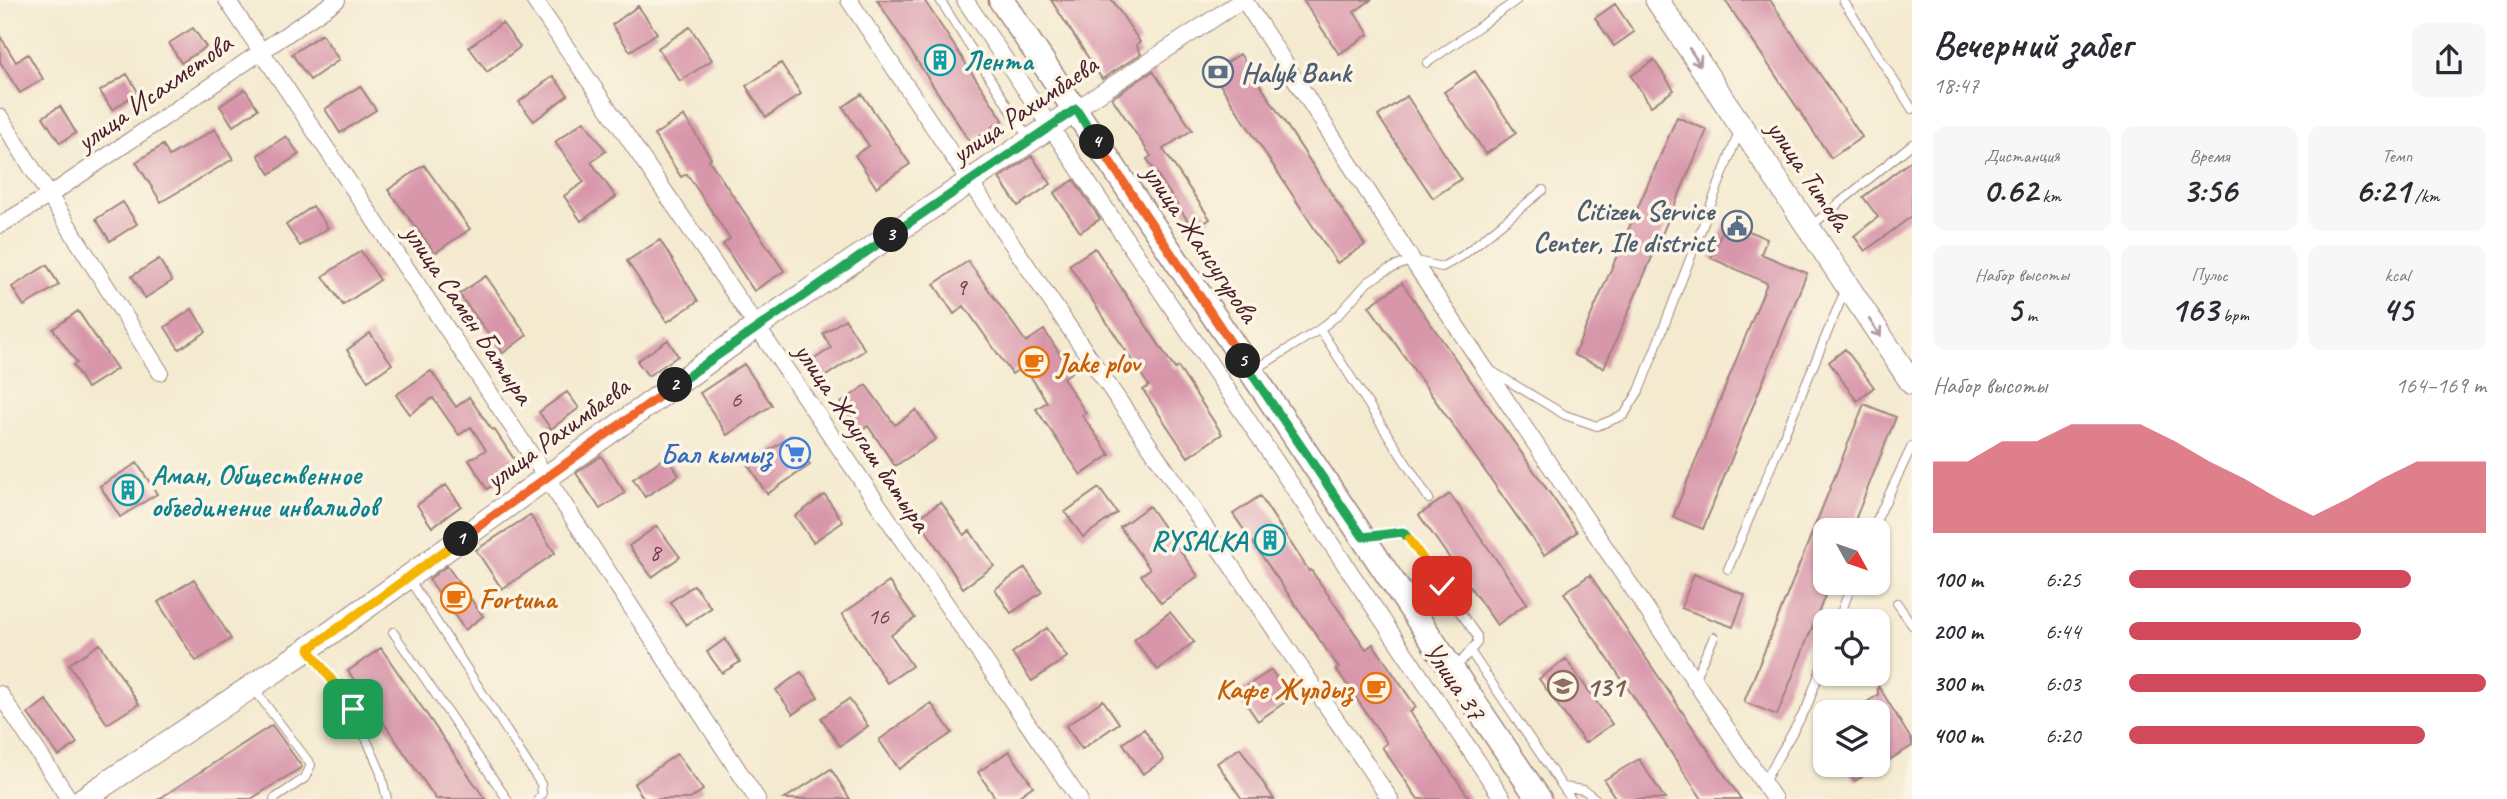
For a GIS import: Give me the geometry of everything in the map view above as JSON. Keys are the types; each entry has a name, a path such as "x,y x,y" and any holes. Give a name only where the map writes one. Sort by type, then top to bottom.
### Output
{"main road":[{"name":"улица Жансугурова","path":"1001,0 1539,799"}],"street":[{"name":"улица Самен Батыра","path":"227,0 546,477 757,799"},
{"name":"улица Исахметова","path":"0,225 50,195 337,0"},
{"name":"улица Жаугаш батыра","path":"534,0 1079,799"},
{"path":"849,0 1390,799"},
{"name":"Улица 37","path":"965,0 1503,799"},
{"name":"улица Рахимбаева","path":"83,799 309,649 756,327 1076,109 1243,0"},
{"path":"1243,0 1412,260 1774,799"},
{"name":"улица Титова","path":"1657,0 1912,383"},
{"path":"0,117 160,372"},
{"path":"0,694 69,799"}],"lane":[{"path":"940,0 1030,141"},
{"path":"1427,62 1517,0"},
{"path":"1843,0 1912,109"},
{"path":"1482,364 1564,415 1597,426 1624,415 1639,391 1654,354 1741,126"},
{"path":"1809,228 1912,144"},
{"path":"1251,372 1320,329 1339,314 1368,282 1387,270 1412,260 1442,267 1450,263 1543,190"},
{"path":"1728,569 1847,285"},
{"path":"1320,329 1429,499"},
{"path":"1878,518 1912,446"},
{"path":"1363,537 1403,532 1477,636 1476,643 1453,672"},
{"path":"408,577 541,784 542,795 538,799"},
{"path":"1897,603 1912,625"},
{"path":"393,632 507,799"},
{"path":"1694,679 1714,637"},
{"path":"309,649 353,709 380,770 387,799"},
{"path":"1470,651 1571,799"},
{"path":"1763,783 1807,707 1815,686"},
{"path":"252,687 311,765 305,778 274,799"},
{"path":"1563,787 1584,790 1596,799"}],"building":[{"name":"Лента","path":"877,0 924,0 1003,120 970,142"},
{"path":"1051,0 1112,0 1140,42 1136,45 1141,54 1102,79"},
{"path":"1303,0 1371,0 1354,12 1369,34 1339,54"},
{"path":"1725,0 1770,0 1862,137 1831,158"},
{"path":"1615,4 1634,32 1614,46 1595,18"},
{"path":"638,6 657,33 630,51 612,25"},
{"path":"502,23 520,47 487,72 469,47"},
{"path":"690,27 712,60 680,81 658,48"},
{"path":"193,28 206,47 181,63 169,43"},
{"path":"322,34 339,60 310,80 292,54"},
{"path":"0,36 16,62 28,54 43,79 20,93 0,62"},
{"path":"1240,54 1365,245 1337,263 1212,72"},
{"path":"1654,60 1674,90 1651,106 1631,76"},
{"path":"781,63 801,94 766,117 746,86"},
{"path":"1153,71 1192,130 1163,149 1210,219 1194,230 1147,159 1151,156 1112,98"},
{"path":"1475,71 1516,133 1486,154 1444,92"},
{"path":"127,74 138,92 112,110 100,91"},
{"path":"553,76 568,95 534,121 519,102"},
{"path":"360,86 376,110 340,133 325,109"},
{"path":"245,89 258,109 233,126 220,106"},
{"path":"862,94 910,164 876,187 855,155 869,146 843,107"},
{"path":"1407,96 1461,179 1433,198 1378,116"},
{"path":"60,106 76,133 60,143 43,117"},
{"path":"684,116 711,158 709,160 784,271 754,291 723,244 730,239 687,174 681,177 654,135"},
{"path":"1677,117 1707,130 1604,368 1574,355"},
{"path":"584,121 606,151 591,162 616,197 581,221 564,196 584,182 555,142"},
{"path":"215,129 233,159 161,202 136,162 163,145 169,156"},
{"path":"286,136 299,154 270,174 258,155"},
{"path":"1032,156 1051,184 1018,206 999,178"},
{"path":"1912,160 1912,216 1865,251 1854,236 1878,217 1863,197"},
{"path":"424,165 470,229 435,253 388,190"},
{"path":"1074,180 1100,219 1080,232 1054,193"},
{"path":"123,202 137,224 110,241 96,219"},
{"path":"313,206 328,228 300,246 286,225"},
{"path":"1726,221 1767,239 1761,254 1807,273 1703,529 1673,517 1767,283 1711,258"},
{"path":"660,240 698,301 667,322 627,261"},
{"path":"1095,248 1175,369 1178,367 1222,434 1188,457 1143,390 1149,386 1069,265"},
{"path":"361,251 380,280 343,305 323,276"},
{"path":"159,259 172,281 145,298 132,276"},
{"path":"968,261 1026,342 1044,330 1072,372 1063,378 1086,413 1082,415 1110,455 1081,475 1036,409 1047,402 1024,366 1012,374 964,306 954,314 934,284"},
{"path":"47,265 59,285 24,306 12,287"},
{"path":"486,276 527,335 503,353 459,294"},
{"path":"1402,283 1577,532 1544,555 1369,306"},
{"path":"192,309 206,332 179,349 165,327"},
{"path":"78,311 117,369 87,388 73,365 77,363 53,329"},
{"path":"845,319 865,350 821,379 810,362 831,348 823,334"},
{"path":"370,333 392,364 368,381 347,350"},
{"path":"668,340 678,356 648,376 637,361"},
{"path":"1845,349 1874,387 1857,401 1829,362"},
{"path":"744,364 772,405 727,435 700,393"},
{"path":"431,371 456,407 469,397 520,468 487,489 469,460 486,450 471,427 459,435 433,398 410,414 396,395"},
{"path":"866,385 895,425 916,410 936,439 895,466 868,426 861,431 841,403"},
{"path":"567,392 579,408 551,429 539,412"},
{"path":"1864,404 1896,417 1856,518 1818,518"},
{"path":"791,436 810,465 767,494 748,465"},
{"path":"601,456 625,493 600,509 576,473"},
{"path":"667,456 679,475 645,497 633,479"},
{"name":"Аман, Общественное объединение инвалидов","path":"137,463 157,494 120,517 100,486"},
{"path":"446,485 461,506 432,527 417,505"},
{"path":"1099,488 1117,513 1083,537 1065,512"},
{"path":"1450,494 1527,603 1497,625 1419,515"},
{"path":"825,495 843,522 813,542 795,516"},
{"path":"1260,496 1309,571 1311,570 1366,649 1373,644 1416,707 1410,712 1470,799 1418,799 1382,747 1387,743 1336,669 1339,668 1233,514"},
{"path":"941,502 964,535 970,531 994,566 963,588 918,518"},
{"path":"1149,506 1198,576 1161,603 1141,575 1150,569 1120,527"},
{"path":"530,515 555,553 502,589 476,550"},
{"path":"657,526 680,557 652,577 629,546"},
{"path":"1813,531 1813,595 1825,595 1820,609 1813,609 1813,625 1777,715 1744,702"},
{"name":"Fortuna","path":"447,566 483,616 465,630 429,579"},
{"path":"1025,568 1042,592 1011,613 995,589"},
{"path":"1694,574 1745,595 1733,627 1681,608"},
{"path":"1590,575 1741,799 1702,799 1564,593"},
{"path":"194,579 231,639 196,661 158,602"},
{"path":"889,582 915,618 891,635 912,666 887,683 842,614"},
{"path":"694,585 711,608 686,625 670,602"},
{"path":"1170,612 1194,642 1158,670 1134,640"},
{"path":"1047,628 1067,657 1032,681 1012,653"},
{"path":"725,639 740,662 722,673 707,652"},
{"path":"100,644 139,704 107,724 69,664"},
{"path":"381,648 485,799 436,799 348,671"},
{"path":"1566,659 1612,724 1585,743 1539,679"},
{"path":"1271,670 1291,698 1258,721 1238,692"},
{"path":"801,672 818,697 793,714 776,690"},
{"path":"1879,686 1887,700 1870,700 1878,695"},
{"path":"849,699 868,726 840,746 821,718"},
{"path":"46,700 77,743 59,756 28,714"},
{"path":"1103,700 1119,723 1082,749 1066,726"},
{"path":"931,703 952,733 899,769 879,740"},
{"path":"1890,705 1912,741 1912,746 1890,760"},
{"path":"272,725 302,767 251,799 159,799"},
{"path":"1144,729 1164,760 1143,774 1123,743"},
{"path":"1240,748 1274,799 1242,799 1217,763"},
{"path":"1009,751 1033,786 1015,799 996,799 978,772"},
{"path":"677,754 703,790 690,799 644,799 634,784"},
{"path":"1639,759 1665,799 1616,799 1604,780"},
{"path":"831,769 850,799 784,799"}],"place":[{"name":"Лента","path":"940,60"},
{"name":"Halyk Bank","path":"1218,72"},
{"name":"Citizen Service Center, Ile district","path":"1737,226"},
{"name":"Jake plov","path":"1034,362"},
{"name":"Бал кымыз","path":"795,453"},
{"name":"Аман, Общественное объединение инвалидов","path":"128,490"},
{"name":"RYSALKA","path":"1270,540"},
{"name":"Fortuna","path":"456,598"},
{"name":"131","path":"1563,686"},
{"name":"Кафе Жулдыз","path":"1376,688"}],"route":[{"path":"353,709 309,649 756,327 1076,109 1363,537 1403,532 1442,586"}]}
